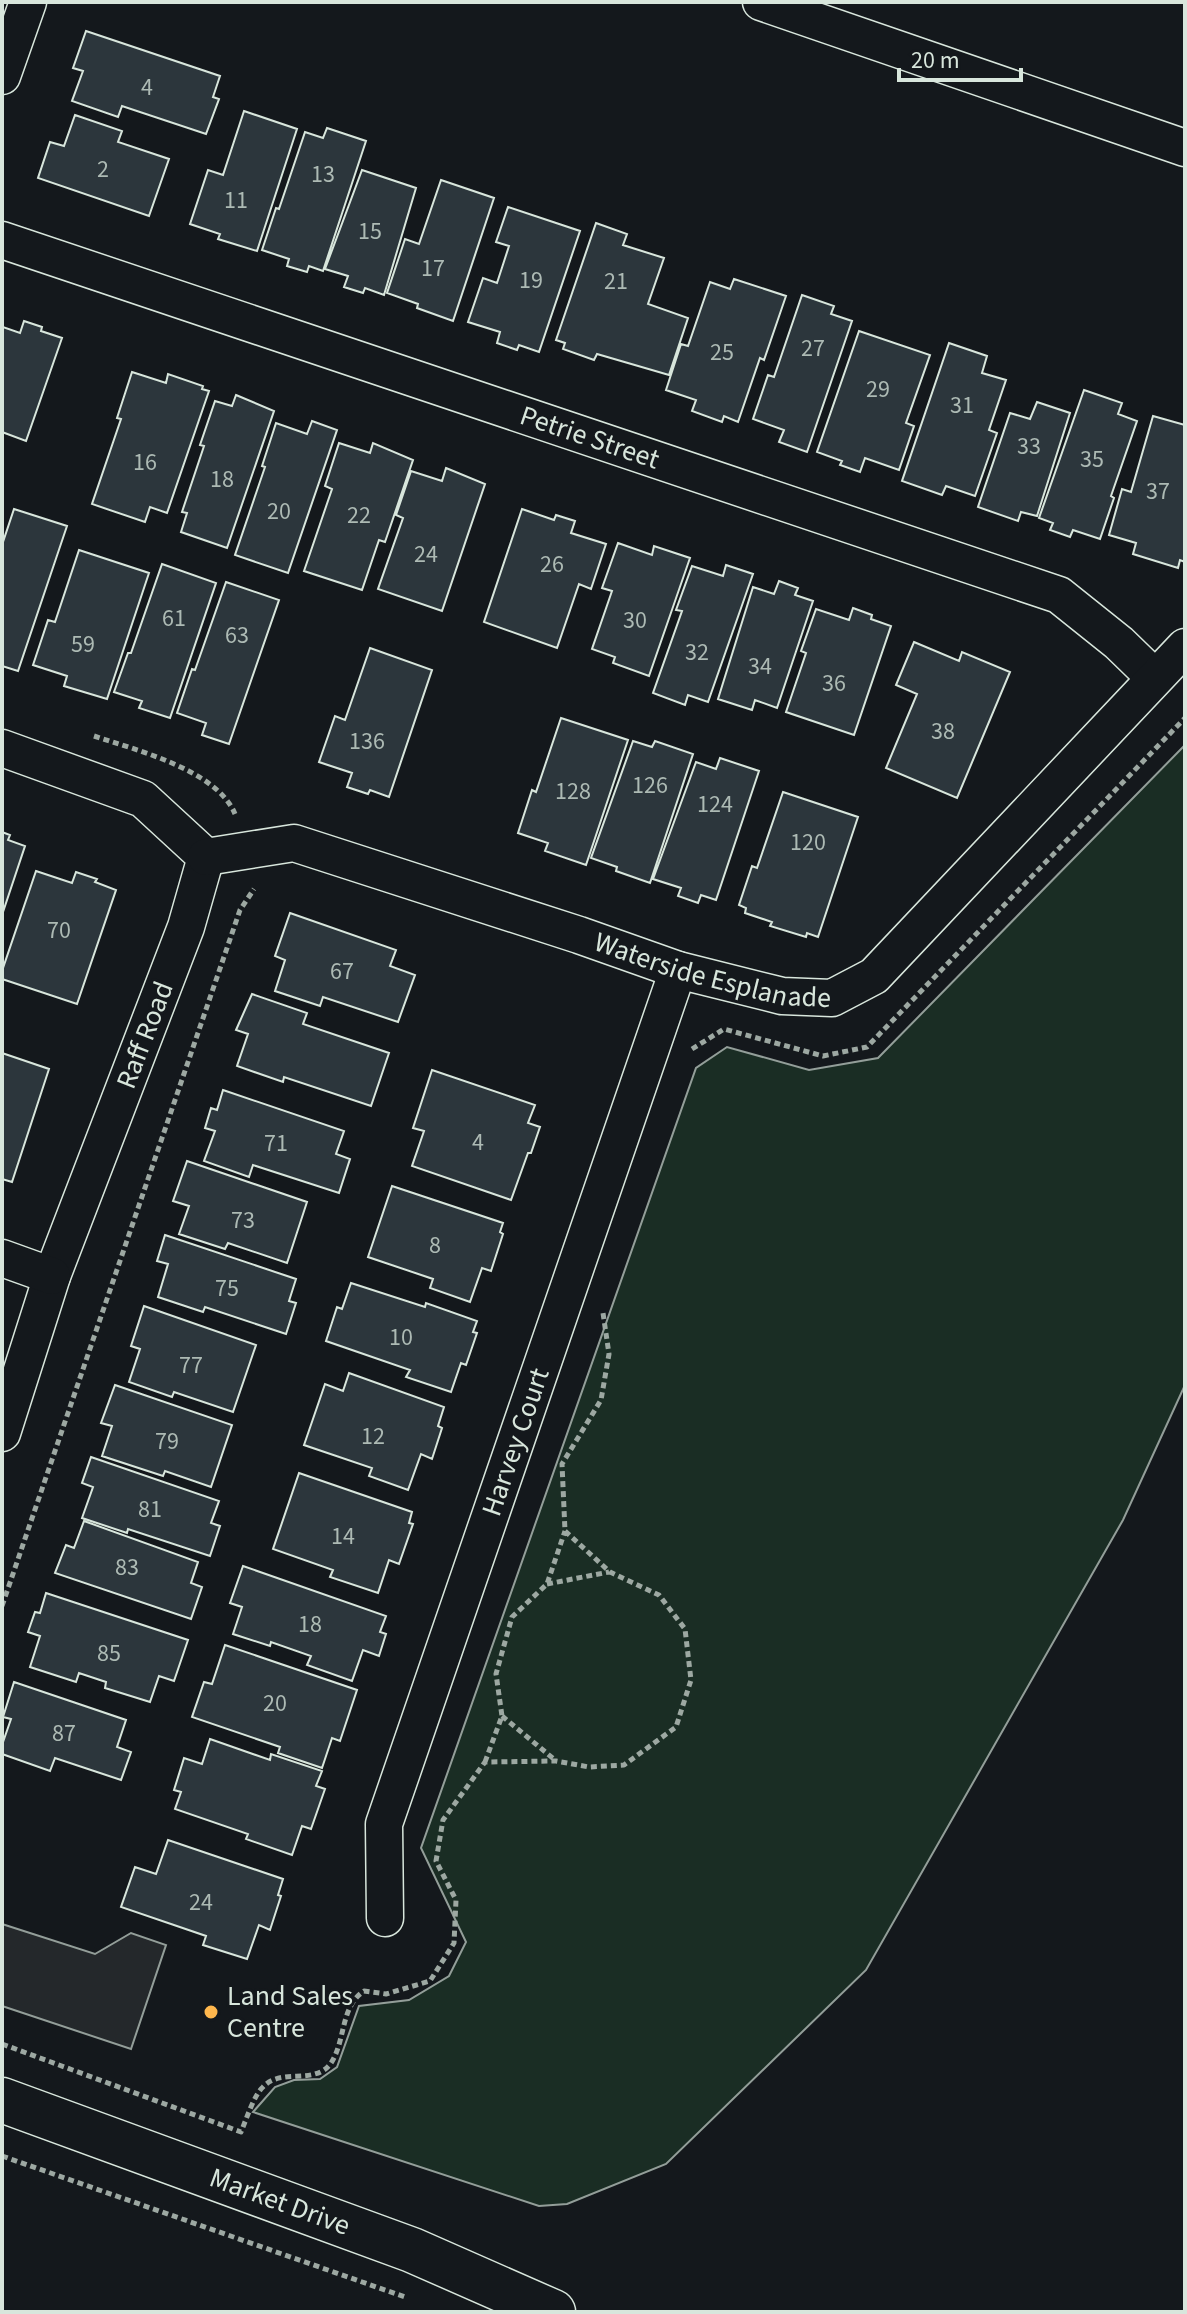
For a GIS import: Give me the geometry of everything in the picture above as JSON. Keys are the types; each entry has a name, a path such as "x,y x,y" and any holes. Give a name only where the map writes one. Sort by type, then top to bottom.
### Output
{"street":[{"path":"2,76 28,2"},
{"path":"761,2 1185,148"},
{"name":"Petrie Street","path":"2,240 1059,595 1119,643 1154,677"},
{"name":"Waterside Esplanade","path":"206,857 294,843 678,970 782,996 832,998 874,976 1185,647"},
{"path":"2,748 143,799 206,857"},
{"name":"Raff Road","path":"2,1433 52,1276 186,927 206,857"},
{"name":"Harvey Court","path":"385,1918 384,1824 678,970"},
{"path":"2,1258 52,1276"},
{"name":"Market Drive","path":"2,2100 412,2250 553,2312"}],"path":[{"path":"690,1050 724,1029"},
{"path":"2,2044 241,2132 263,2086 280,2077 315,2075 331,2063 353,1998 364,1991 386,1994 430,1981 454,1943 456,1900 436,1861 443,1820 485,1762 502,1716 496,1674 512,1617 547,1584 565,1531 562,1464 601,1400 609,1354 602,1303"},
{"path":"485,1762 556,1761 589,1767 624,1765 676,1727 691,1680 685,1629 659,1595 610,1572 565,1531"},
{"path":"547,1584 610,1572"},
{"path":"502,1716 556,1761"},
{"path":"2,2156 418,2302"}],"green space":[{"path":"1185,745 1185,1385 1123,1520 866,1970 666,2164 567,2204 539,2206 253,2112 275,2087 294,2080 320,2079 337,2067 359,2006 409,2000 449,1976 466,1942 421,1848 696,1068 727,1047 809,1070 878,1058"}],"shaded area":[{"path":"2,1924 95,1954 131,1933 166,1945 131,2049 2,2006"}],"building":[{"path":"86,31 220,76 213,97 219,99 206,134 122,106 118,117 72,101 83,71 73,68"},
{"path":"244,111 297,129 257,251 218,239 220,234 190,224 208,170 223,175"},
{"path":"75,115 122,131 118,142 169,159 149,216 38,178 50,142 64,146"},
{"path":"327,128 366,141 323,271 309,266 307,272 287,266 289,259 262,250 305,132 323,138"},
{"path":"362,170 416,188 384,295 365,288 363,293 344,287 348,276 325,269"},
{"path":"441,180 494,198 453,321 387,293 405,239 419,244"},
{"path":"508,207 580,231 539,352 519,345 517,350 497,343 500,332 468,322 483,278 497,283 509,246 496,242"},
{"path":"596,223 627,234 623,245 664,258 648,304 688,318 669,375 597,354 594,360 563,349 565,343 556,340"},
{"path":"734,279 786,296 738,422 724,416 722,422 692,411 696,400 666,390 681,344 688,346 710,282 730,289"},
{"path":"802,295 834,306 831,314 852,321 807,452 779,442 784,430 753,419 768,375 774,377"},
{"path":"24,321 62,338 26,441 2,432 2,332 3,327 20,333"},
{"path":"859,331 930,355 906,423 914,426 899,470 865,458 860,472 817,452"},
{"path":"949,343 987,356 982,373 1006,380 989,430 997,433 975,496 946,486 942,495 902,481"},
{"path":"132,372 166,383 168,374 209,391 167,513 150,507 145,522 92,504 121,419 117,418"},
{"path":"1084,390 1122,403 1118,414 1137,421 1100,539 1073,530 1070,537 1050,530 1053,523 1039,518"},
{"path":"236,395 274,411 227,548 181,532 187,513 182,512 215,401 232,406"},
{"path":"1037,402 1070,413 1037,516 1021,512 1018,521 978,507 1010,413 1030,419"},
{"path":"1153,416 1185,425 1185,562 1180,560 1178,568 1133,554 1136,543 1109,535 1122,489 1131,492"},
{"path":"312,421 337,430 288,573 235,555 265,467 262,466 276,423 307,434"},
{"path":"339,443 370,453 373,443 413,460 385,542 379,540 362,590 304,571 332,489 325,486"},
{"path":"446,468 485,484 442,611 378,589 403,518 396,515 411,471 442,481"},
{"path":"14,509 67,526 18,671 2,666 2,545"},
{"path":"522,509 554,520 556,515 575,521 571,533 606,544 591,589 579,584 557,648 484,622"},
{"path":"618,543 652,555 654,546 690,558 649,676 613,663 615,657 592,649 612,591 602,588"},
{"path":"79,550 149,573 107,699 64,686 67,676 33,665 48,620 55,622"},
{"path":"162,564 216,583 170,718 139,708 142,701 114,692"},
{"path":"726,565 753,574 708,702 688,695 685,705 653,693 682,611 676,610 692,566 723,576"},
{"path":"779,581 798,588 795,595 813,601 777,708 755,700 752,710 718,699 753,587 774,594"},
{"path":"226,582 279,600 229,744 202,735 206,723 177,713"},
{"path":"853,608 891,626 854,735 786,712 806,653 801,651 816,609 849,620"},
{"path":"914,642 959,661 962,652 1010,672 957,798 886,768 917,694 896,685"},
{"path":"370,648 432,670 389,797 370,790 368,794 347,787 352,773 319,762 335,716 345,720"},
{"path":"561,718 628,740 586,865 545,851 548,843 518,833 532,790 536,792"},
{"path":"633,741 652,747 655,741 693,754 650,883 591,858"},
{"path":"720,758 759,771 716,900 701,895 698,903 678,896 681,888 653,879 696,762 716,769"},
{"path":"783,792 858,817 818,937 807,933 806,937 770,926 772,922 745,913 746,908 739,905 752,866 757,868"},
{"path":"2,832 10,835 8,840 25,846 2,915"},
{"path":"36,871 72,883 76,872 116,890 77,1004 2,979 2,971"},
{"path":"290,913 396,950 390,966 415,975 398,1022 323,997 320,1006 275,991 285,960 275,956"},
{"path":"252,994 307,1013 303,1024 389,1053 371,1106 284,1077 283,1082 237,1066 248,1034 236,1030"},
{"path":"2,1053 49,1069 12,1182 2,1179"},
{"path":"432,1070 535,1105 528,1123 540,1127 511,1200 412,1166 424,1131 413,1128"},
{"path":"223,1090 344,1131 336,1154 350,1159 339,1193 253,1165 249,1177 204,1161 215,1131 205,1128 211,1108 217,1110"},
{"path":"187,1161 307,1202 287,1263 228,1243 225,1249 179,1234 189,1206 173,1201"},
{"path":"392,1186 503,1223 500,1232 503,1234 491,1271 482,1268 470,1302 430,1288 433,1279 368,1257"},
{"path":"165,1235 296,1279 289,1301 296,1303 286,1334 205,1307 203,1312 158,1297 168,1264 157,1261"},
{"path":"351,1283 425,1307 426,1303 477,1321 473,1332 477,1333 466,1365 461,1363 451,1392 406,1377 410,1370 326,1341 337,1307 342,1309"},
{"path":"144,1306 256,1345 233,1412 174,1392 172,1397 129,1382 140,1349 131,1346"},
{"path":"349,1373 444,1407 438,1426 442,1428 432,1459 421,1454 408,1490 369,1476 372,1468 304,1445 325,1384 343,1391"},
{"path":"115,1385 232,1425 211,1487 165,1471 163,1476 102,1456 112,1426 101,1423"},
{"path":"91,1457 219,1501 211,1523 220,1526 210,1556 128,1529 127,1533 82,1518 93,1487 82,1483"},
{"path":"299,1473 412,1512 409,1523 413,1524 399,1564 389,1560 378,1593 330,1577 333,1570 273,1549"},
{"path":"84,1521 198,1562 191,1583 202,1587 191,1619 55,1573 66,1545 74,1548"},
{"path":"243,1566 386,1616 380,1632 386,1634 379,1656 363,1650 352,1681 307,1665 311,1656 271,1642 270,1646 233,1634 242,1607 230,1603"},
{"path":"46,1593 188,1640 174,1681 159,1676 150,1702 105,1688 106,1682 79,1673 76,1682 30,1667 40,1636 28,1632 35,1612 40,1613"},
{"path":"225,1645 357,1690 340,1741 332,1738 322,1768 278,1753 280,1747 192,1717 204,1682 212,1684"},
{"path":"14,1682 126,1720 117,1747 131,1752 121,1780 55,1758 50,1771 2,1754 11,1719 3,1717"},
{"path":"210,1739 270,1760 271,1754 322,1771 316,1786 325,1789 311,1829 302,1826 292,1855 246,1839 248,1834 175,1809 181,1792 174,1790 184,1758 202,1764"},
{"path":"168,1840 283,1879 270,1930 259,1925 247,1959 203,1945 206,1936 121,1907 135,1867 156,1874"}],"place":[{"name":"Land Sales Centre","path":"211,2012"}]}
